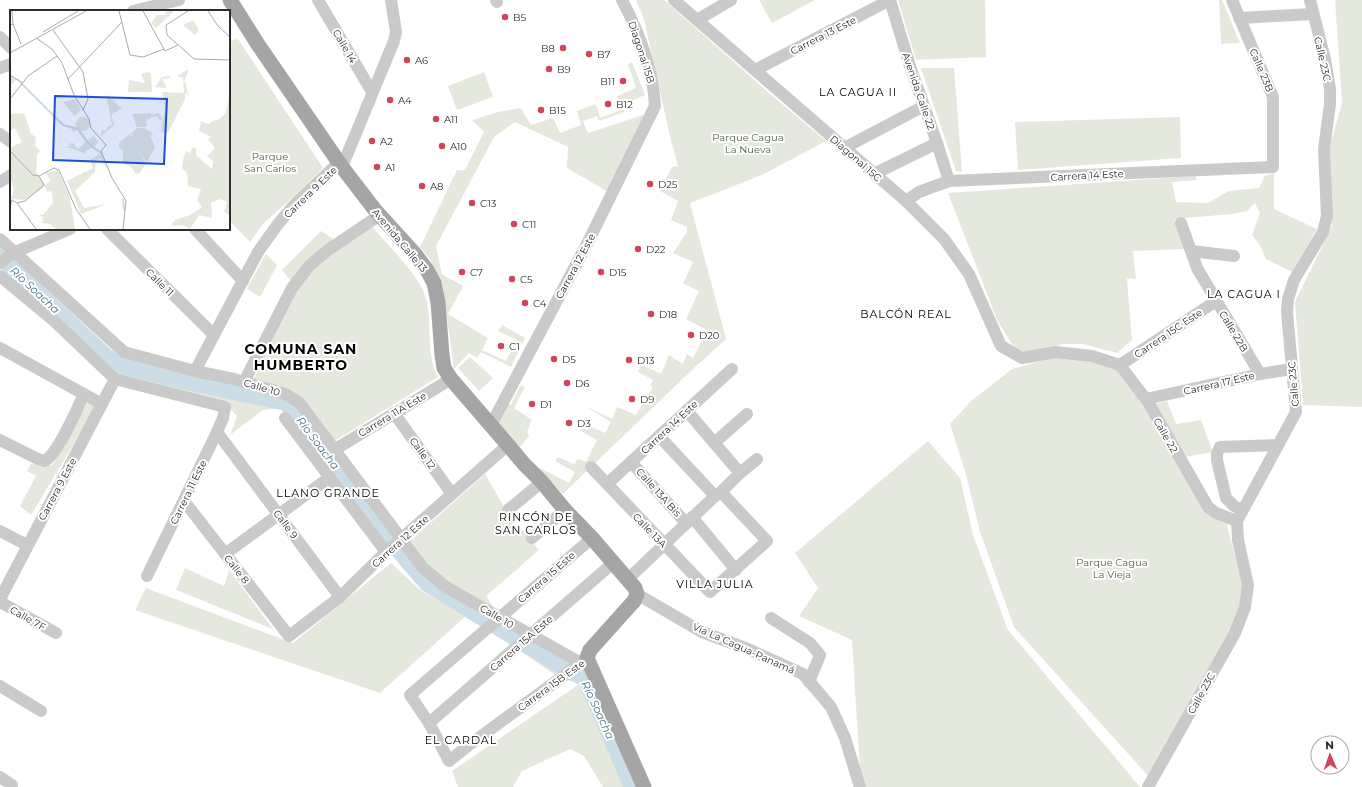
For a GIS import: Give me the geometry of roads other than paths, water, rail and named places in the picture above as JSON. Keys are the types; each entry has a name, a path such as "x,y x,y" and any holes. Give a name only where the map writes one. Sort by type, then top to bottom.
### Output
{"main road":[{"name":"Avenida Calle 13","path":"230,0 257,43 342,167 380,216 415,254 427,270 434,284 438,302 444,368 451,379 524,464 592,538 635,588 637,594"},
{"name":"Carrera 15B Este","path":"580,663 634,600 637,594"},
{"path":"580,663 644,787"}],"street":[{"path":"137,10 179,0"},
{"name":"Calle 14","path":"318,0 372,92"},
{"name":"Carrera 9 Este","path":"195,371 258,252 278,224 291,209 336,165 342,167 391,48 396,32 391,0"},
{"name":"Diagonal 15B","path":"622,0 636,28 643,48 653,83 655,106"},
{"name":"Diagonal 15C","path":"674,0 906,201 944,239 969,274 1001,346 1022,358 1056,352 1092,356 1120,365"},
{"path":"697,20 731,0"},
{"name":"Carrera 13 Este","path":"756,70 890,0"},
{"name":"Avenida Calle 22","path":"890,0 949,181"},
{"name":"Calle 23B","path":"1232,0 1273,97 1273,167"},
{"name":"Calle 23C","path":"1148,787 1235,633 1245,607 1248,585 1238,540 1240,516 1296,412 1287,312 1288,299 1294,280 1322,232 1327,216 1324,148 1330,104 1330,89 1325,59 1310,0"},
{"path":"1239,18 1313,14"},
{"path":"0,37 10,47"},
{"path":"0,68 10,64"},
{"name":"Carrera 12 Este","path":"491,425 588,242 655,106"},
{"path":"844,148 924,106"},
{"path":"0,134 10,141"},
{"path":"874,174 937,143"},
{"name":"Carrera 14 Este","path":"906,201 919,192 949,181 1273,167"},
{"path":"0,182 10,176"},
{"path":"244,382 292,288 309,266 328,250 380,216"},
{"name":"Calle 22B","path":"1181,223 1197,268 1260,374"},
{"path":"0,263 14,252 68,230"},
{"name":"Calle 11","path":"108,230 214,335"},
{"path":"196,230 243,281"},
{"name":"Calle 10","path":"0,239 124,352 195,371 234,379 286,394 299,402 334,450 394,546"},
{"path":"1191,251 1234,256"},
{"path":"0,276 54,321 115,379"},
{"name":"Carrera 15C Este","path":"1120,365 1216,302"},
{"path":"0,348 102,404"},
{"name":"Calle 22","path":"1120,365 1146,399 1208,507 1216,513 1240,516"},
{"name":"Carrera 14 Este","path":"607,484 732,369"},
{"name":"Carrera 17 Este","path":"1146,399 1260,374 1292,369"},
{"name":"Carrera 9 Este","path":"0,599 115,379"},
{"name":"Carrera 11 Este","path":"115,379 225,407 223,418 217,432 147,576"},
{"name":"Carrera 11A Este","path":"334,450 451,379"},
{"path":"0,440 45,461 50,457 67,429 84,394"},
{"path":"687,411 740,473"},
{"name":"Calle 12","path":"394,413 452,494"},
{"path":"714,443 747,414"},
{"name":"Calle 10","path":"285,418 330,477 394,546 494,622 524,640 580,663"},
{"name":"Calle 9","path":"217,432 340,597"},
{"path":"659,436 767,541 736,570"},
{"name":"Carrera 12 Este","path":"289,636 340,597 394,546 508,444"},
{"path":"1240,516 1229,503 1223,490 1217,460 1217,454 1220,447 1277,445"},
{"path":"627,580 689,520 757,459"},
{"name":"Calle 13A Bis","path":"631,462 736,570"},
{"name":"Calle 13A","path":"591,466 710,592 736,570"},
{"path":"225,554 330,477"},
{"path":"508,510 542,482"},
{"name":"Calle 8","path":"184,502 289,636"},
{"path":"532,538 565,510"},
{"path":"0,531 28,545"},
{"name":"Carrera 15 Este","path":"429,723 410,695 592,538"},
{"name":"Carrera 15A Este","path":"429,723 613,564"},
{"name":"Vía La Cagua-Panamá","path":"637,594 702,632 748,649 803,674 831,707 845,738 860,787"},
{"name":"Calle 7F","path":"0,602 56,633"},
{"path":"771,618 810,643 820,655 809,682"},
{"name":"Carrera 15B Este","path":"429,723 449,761 580,663"},
{"path":"0,686 41,711"},
{"path":"0,777 12,784"}],"waterway":[{"name":"Río Soacha","path":"0,257 106,356 122,366 182,381 286,403 292,408 403,556 427,584 570,672 585,678 632,787"}],"place":[{"name":"B5","path":"505,17"},
{"name":"B8","path":"563,48"},
{"name":"B7","path":"589,54"},
{"name":"A6","path":"407,60"},
{"name":"B9","path":"549,69"},
{"name":"B11","path":"623,81"},
{"name":"A4","path":"390,100"},
{"name":"B12","path":"608,104"},
{"name":"B15","path":"541,110"},
{"name":"A11","path":"436,119"},
{"name":"A2","path":"372,141"},
{"name":"A10","path":"442,146"},
{"name":"A1","path":"377,167"},
{"name":"D25","path":"650,184"},
{"name":"A8","path":"422,186"},
{"name":"C13","path":"472,203"},
{"name":"C11","path":"514,224"},
{"name":"D22","path":"638,249"},
{"name":"C7","path":"462,272"},
{"name":"D15","path":"601,272"},
{"name":"C5","path":"512,279"},
{"name":"C4","path":"525,303"},
{"name":"D18","path":"651,314"},
{"name":"D20","path":"691,335"},
{"name":"C1","path":"501,346"},
{"name":"D5","path":"554,359"},
{"name":"D13","path":"629,360"},
{"name":"D6","path":"567,383"},
{"name":"D9","path":"632,399"},
{"name":"D1","path":"532,404"},
{"name":"D3","path":"569,423"}],"district":[{"name":"LA CAGUA II","path":"858,92"},
{"name":"LA CAGUA I","path":"1244,294"},
{"name":"BALCÓN REAL","path":"906,314"},
{"name":"COMUNA SAN HUMBERTO","path":"301,358"},
{"name":"LLANO GRANDE","path":"328,493"},
{"name":"RINCÓN DE SAN CARLOS","path":"536,523"},
{"name":"VILLA JULIA","path":"715,584"},
{"name":"EL CARDAL","path":"461,740"}],"park label":[{"name":"Parque Cagua La Nueva","path":"748,142"},
{"name":"Parque San Carlos","path":"270,162"},
{"name":"Parque Cagua La Vieja","path":"1112,568"}]}
